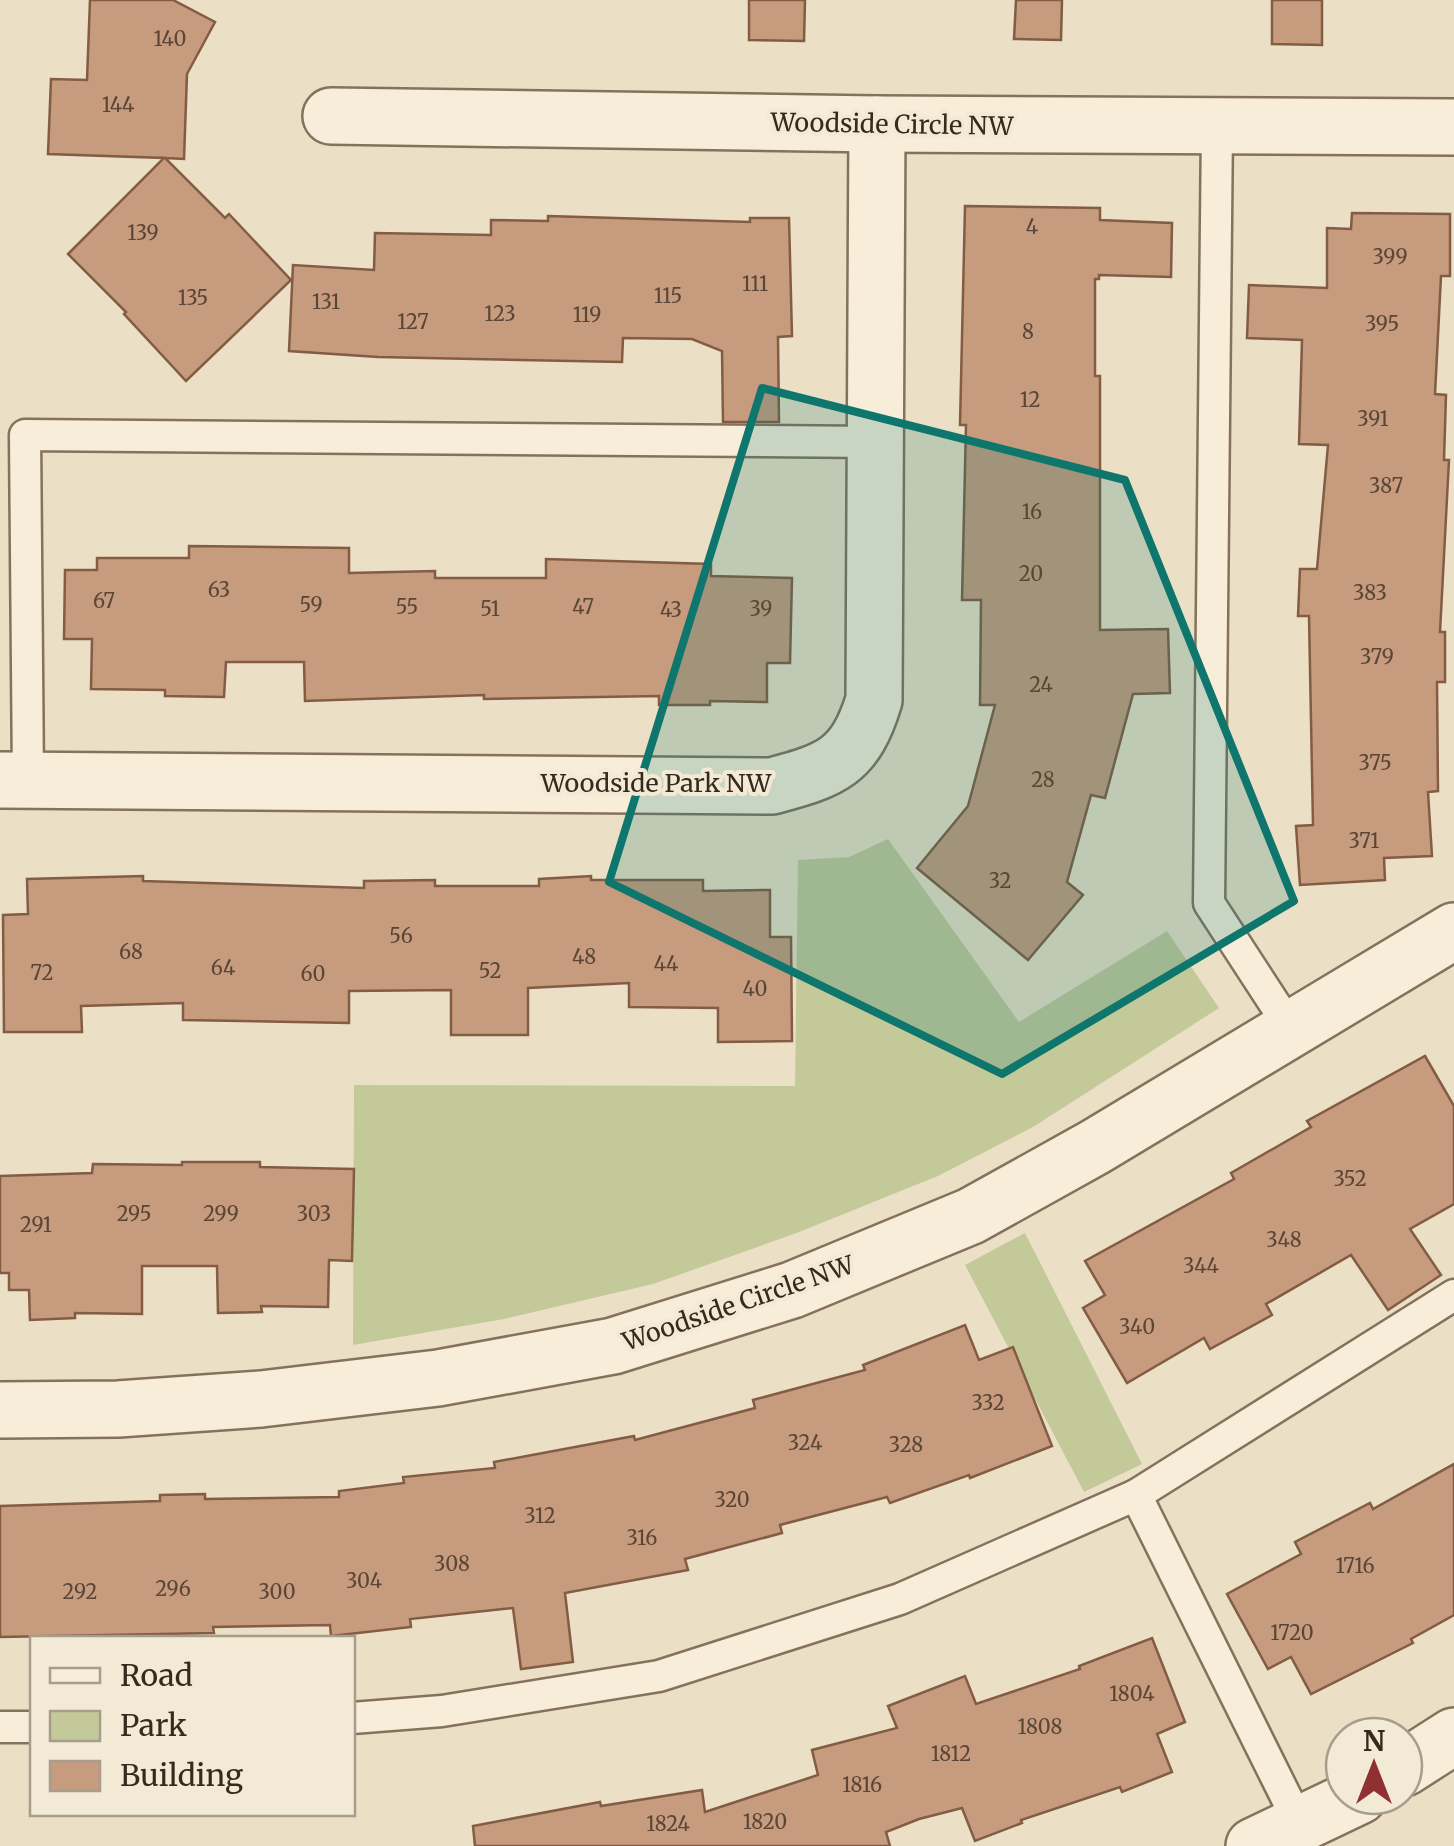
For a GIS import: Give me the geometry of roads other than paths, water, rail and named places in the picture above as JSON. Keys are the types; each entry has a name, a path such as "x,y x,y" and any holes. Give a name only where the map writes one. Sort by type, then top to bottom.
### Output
{"street":[{"name":"Woodside Circle NW","path":"331,116 1454,127"},
{"name":"Woodside Park NW","path":"14,780 772,786 814,775 846,756 865,728 874,700 877,124"},
{"name":"Woodside Circle NW","path":"0,1410 262,1400 438,1378 613,1346 792,1290 971,1216 1454,932"},
{"path":"1424,1755 1454,1736"},
{"path":"1277,1836 1324,1813"}],"lane":[{"path":"1217,126 1209,903 1291,1029"},
{"path":"14,780 25,435 875,442"},
{"path":"355,1718 442,1711 659,1676 900,1599 1136,1495 1454,1295"},
{"path":"1136,1495 1277,1836"},
{"path":"0,1727 30,1727"}]}
